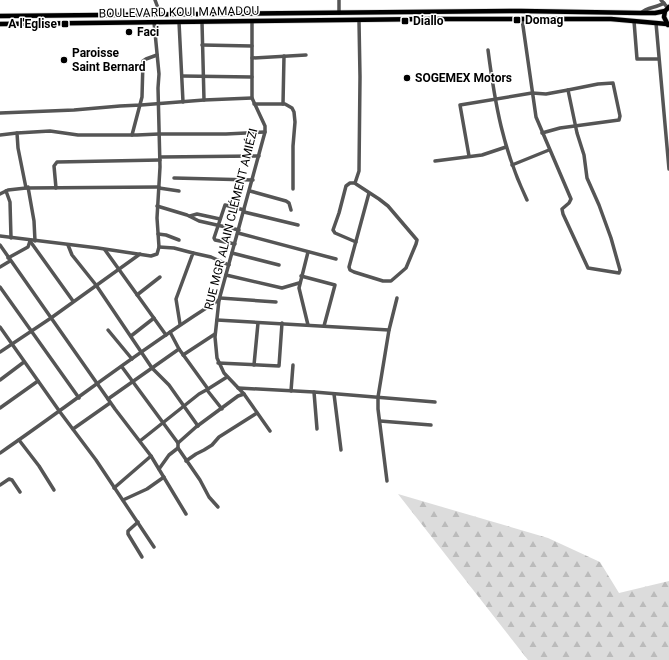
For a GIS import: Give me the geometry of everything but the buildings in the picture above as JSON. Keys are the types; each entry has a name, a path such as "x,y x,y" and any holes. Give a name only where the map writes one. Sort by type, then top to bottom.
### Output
{"main road":[{"name":"BOULEVARD KOUI MAMADOU","path":"0,16 520,11 655,13 668,8"},
{"path":"668,8 664,17 668,25"},
{"path":"79,15 79,23"},
{"name":"BOULEVARD KOUI MAMADOU","path":"0,24 429,19 612,19 668,25"}],"street":[{"path":"155,0 158,15"},
{"path":"339,0 339,13"},
{"path":"641,13 646,9 654,8 662,1 668,8"},
{"path":"522,19 536,117 570,199 569,203 562,209 563,214 587,266 590,269 619,273 620,270 611,238 587,178 584,155 568,90"},
{"name":"RUE MGR ALAIN CLÉMENT AMIÉZI","path":"252,21 252,98 265,126 265,132 250,191 219,299 215,349 218,363 228,377 244,394 270,431"},
{"path":"355,183 359,171 359,21"},
{"path":"634,21 637,59 658,59"},
{"path":"0,236 151,256 155,256 157,254 158,234 156,218 160,158 159,74 154,22"},
{"path":"179,22 182,102"},
{"path":"202,22 204,100"},
{"path":"656,23 658,59 669,169"},
{"path":"202,45 252,46"},
{"path":"488,50 495,99 506,147 516,176 527,200"},
{"path":"132,135 141,106 144,61 146,58 157,55"},
{"path":"252,58 306,55"},
{"path":"283,104 284,56"},
{"path":"182,76 252,77"},
{"path":"469,156 460,105 532,93 546,94 611,82 614,85 620,116 619,120 576,126 542,133"},
{"path":"0,113 74,110 204,100 252,98"},
{"path":"254,104 283,104 289,106 294,112 293,189"},
{"path":"0,135 50,131 78,135 226,134 265,132"},
{"path":"17,133 18,148 34,221 35,241"},
{"path":"435,161 482,155 506,147"},
{"path":"512,165 549,150"},
{"path":"56,188 54,166 57,162 259,156"},
{"path":"174,178 253,180"},
{"path":"356,242 335,233 333,230 346,186 350,183 355,183 379,199 394,212 416,238 417,242 406,268 391,281 350,270 349,266 356,242 369,193"},
{"path":"0,194 6,191 27,188 159,187 179,191"},
{"path":"6,191 10,202 11,238"},
{"path":"250,191 286,201 289,203 292,210"},
{"path":"235,244 214,239 226,204 244,211 298,225"},
{"path":"157,206 190,216 199,221 218,225 336,259"},
{"path":"190,216 197,214 220,219"},
{"path":"158,234 166,235 179,240"},
{"path":"0,267 28,247 30,241"},
{"path":"30,241 73,301"},
{"path":"0,245 110,403 151,456 186,514"},
{"path":"68,245 72,254 96,285 152,368 170,385 198,426"},
{"path":"158,247 174,248 211,257 229,265"},
{"path":"105,250 166,335"},
{"path":"308,252 299,283 308,325"},
{"path":"180,324 176,299 193,253"},
{"path":"232,253 279,265"},
{"path":"0,352 51,318 140,254"},
{"path":"226,275 282,288 299,283"},
{"path":"301,276 334,285 324,326"},
{"path":"137,296 160,277"},
{"path":"0,287 79,398"},
{"path":"387,480 378,397 389,330 397,298"},
{"path":"0,453 60,412 180,324 219,299 276,302"},
{"path":"131,336 154,318"},
{"path":"217,320 389,330"},
{"path":"254,365 258,323"},
{"path":"218,363 280,366 282,323"},
{"path":"0,327 96,460 154,547"},
{"path":"108,330 132,359"},
{"path":"170,332 183,355 222,409"},
{"path":"183,355 215,334"},
{"path":"108,399 179,349"},
{"path":"0,380 24,362"},
{"path":"291,391 293,365"},
{"path":"122,367 178,443 178,448 186,461 218,507"},
{"path":"140,441 208,389 228,377"},
{"path":"0,408 38,381"},
{"path":"238,388 314,392 435,402"},
{"path":"314,392 318,429"},
{"path":"178,443 238,396 244,394"},
{"path":"334,394 341,450"},
{"path":"73,429 110,403"},
{"path":"186,461 212,445 219,437 257,413"},
{"path":"380,421 431,425"},
{"path":"19,440 39,466 54,490"},
{"path":"159,469 171,453 178,448"},
{"path":"114,488 151,456"},
{"path":"123,500 147,489 164,477"},
{"path":"0,485 9,479 12,480 20,492"},
{"path":"138,522 128,531 128,534 142,557"}],"green space":[{"path":"398,494 548,538 600,562 619,593 669,581 669,660 528,660"}],"place":[{"name":"Domag","path":"517,20"},
{"name":"Diallo","path":"405,21"},
{"name":"A l'Eglise","path":"65,24"},
{"name":"Faci","path":"129,32"},
{"name":"Paroisse Saint Bernard","path":"64,60"},
{"name":"SOGEMEX Motors","path":"407,78"}]}
